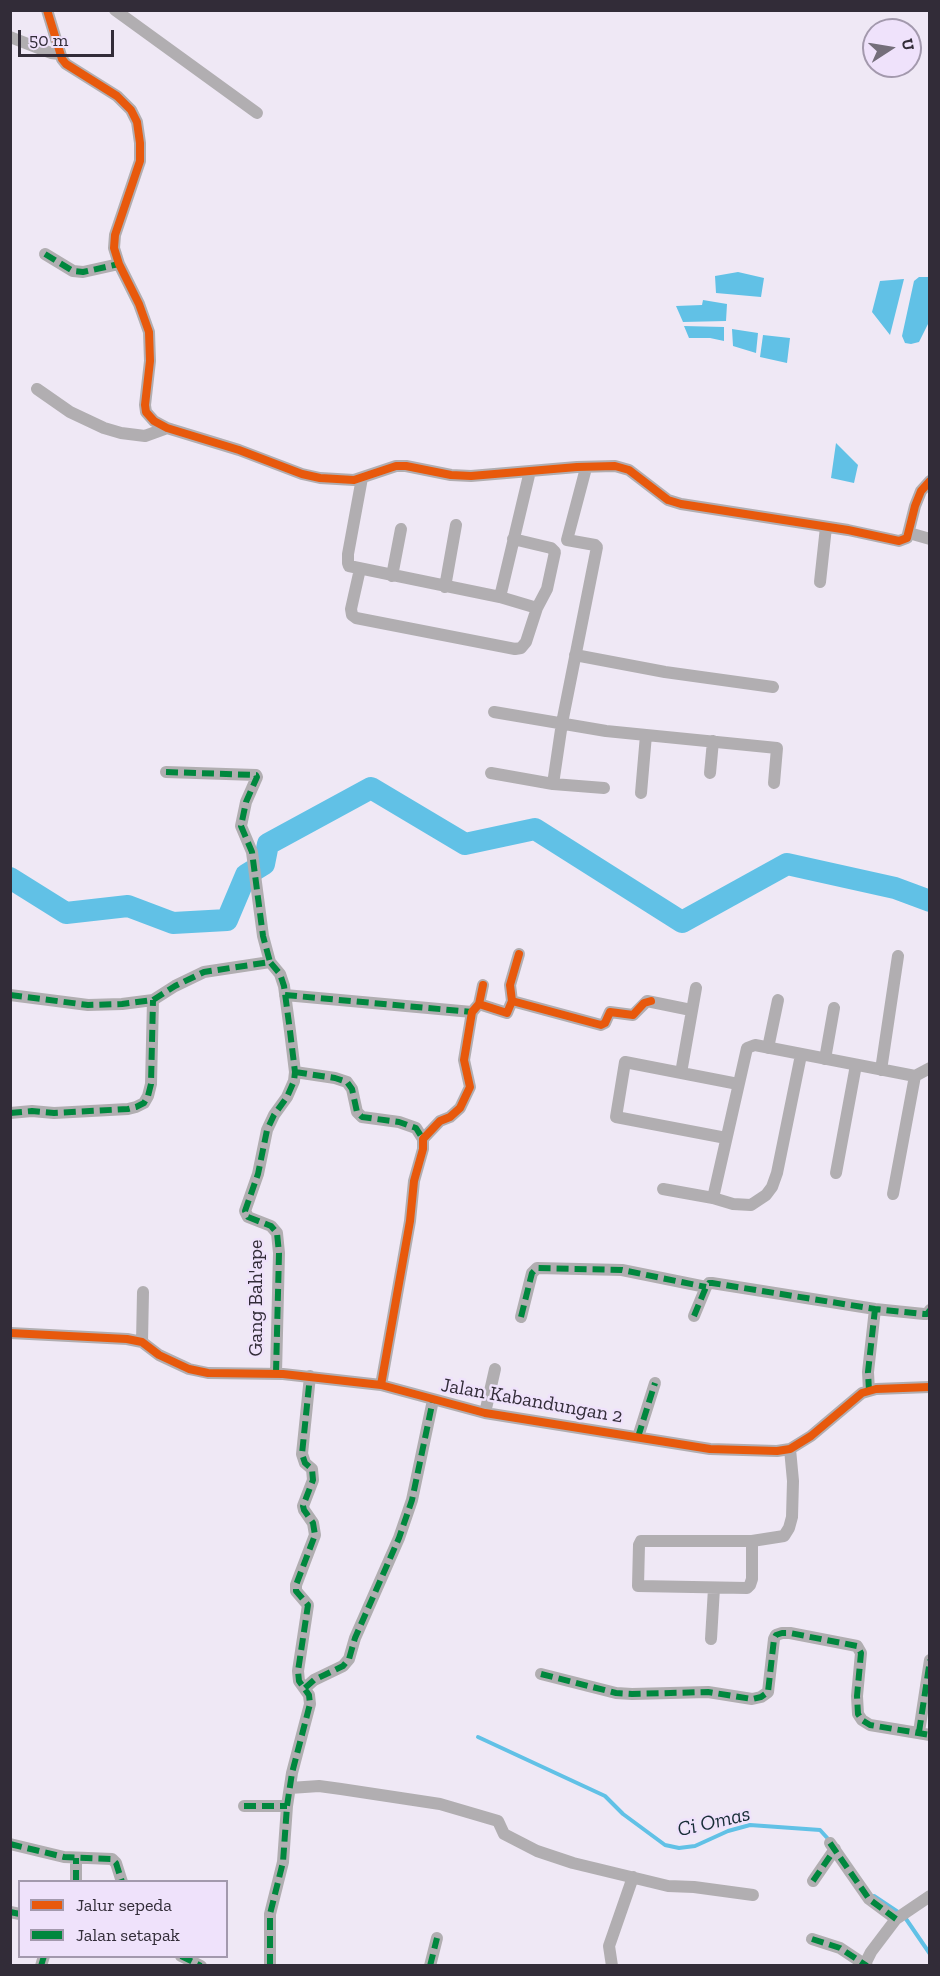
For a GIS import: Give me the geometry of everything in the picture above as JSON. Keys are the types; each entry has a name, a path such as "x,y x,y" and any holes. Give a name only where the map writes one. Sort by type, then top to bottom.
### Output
{"street":[{"path":"47,10 59,54 66,64 117,96 137,122 140,161 115,235 114,248 119,264 143,313 150,340 146,412 154,421 167,428 239,450 302,474 334,480 354,480 396,466 471,476 615,466 629,470 668,500 681,504 899,541 907,538 921,491 930,481"},
{"path":"115,10 257,113"},
{"path":"10,37 59,54"},
{"path":"45,254 73,271 83,272 119,264"},
{"path":"37,389 77,415 104,428 145,436 167,428"},
{"path":"553,784 562,723 597,548 595,545 567,540 586,468"},
{"path":"500,597 530,471"},
{"path":"362,478 349,566 500,597 537,608"},
{"path":"445,586 456,525"},
{"path":"820,582 826,527"},
{"path":"392,576 401,529"},
{"path":"909,533 930,539"},
{"path":"360,569 353,596 352,615 356,618 515,649 521,648 526,642 537,608 547,589 555,552 551,548 513,539"},
{"path":"575,655 665,672 773,687"},
{"path":"494,712 606,731 777,748 774,783"},
{"path":"641,793 646,735"},
{"path":"710,773 713,741"},
{"path":"166,772 256,775 246,802 241,826 254,862 263,936 270,962 280,974 285,995 295,1072 347,1082 352,1089 357,1112 362,1117 399,1122 416,1128 423,1139 423,1149 414,1181 410,1221 381,1385"},
{"path":"491,773 553,784 604,789"},
{"path":"285,995 475,1008 507,1013 512,1001 510,985 519,954"},
{"path":"881,1070 898,956"},
{"path":"10,996 88,1005 153,1000 204,972 270,962"},
{"path":"423,1139 440,1122 460,1108 470,1087 464,1060 475,1008 483,985"},
{"path":"681,1073 696,988"},
{"path":"10,1113 128,1109 144,1103 151,1084 153,1000"},
{"path":"768,1048 778,1000"},
{"path":"512,1001 601,1025 605,1023 610,1012 633,1015 647,1001 691,1010"},
{"path":"825,1059 834,1008"},
{"path":"713,1198 747,1048 756,1045 915,1076 930,1068"},
{"path":"663,1189 733,1204 752,1205 766,1196 777,1173 801,1055"},
{"path":"726,1138 616,1117 625,1062 738,1084"},
{"path":"836,1173 856,1065"},
{"name":"Gang Bah'ape","path":"276,1373 279,1253 277,1233 272,1226 248,1217 245,1211 258,1174 267,1130 287,1097 295,1072"},
{"path":"893,1194 915,1076"},
{"path":"522,1317 532,1273 537,1268 622,1269 706,1287"},
{"path":"694,1316 709,1283 875,1309 924,1314 930,1310"},
{"path":"142,1342 143,1292"},
{"path":"869,1391 868,1372 875,1309"},
{"name":"Jalan Kabandungan 2","path":"10,1333 142,1342 159,1355 189,1369 208,1372 276,1373 381,1385 485,1413 710,1449 777,1451 790,1449"},
{"path":"485,1413 495,1369"},
{"path":"270,1965 270,1914 283,1862 290,1788 310,1704 305,1688 299,1681 298,1671 308,1605 296,1591 296,1585 315,1535 313,1523 303,1506 313,1480 312,1469 305,1463 302,1454 310,1376"},
{"path":"638,1437 655,1383"},
{"path":"752,1540 750,1586 742,1589 639,1587 640,1541 752,1540 784,1536 792,1517 793,1481 790,1449 811,1436 862,1393 900,1387 930,1387"},
{"path":"305,1688 314,1680 343,1666 349,1659 355,1638 399,1538 412,1500 433,1400"},
{"path":"711,1639 714,1588"},
{"path":"541,1674 616,1693 708,1692 752,1699 768,1692 776,1635 790,1633 857,1646 861,1653 858,1714 862,1720 870,1725 924,1733 930,1660"},
{"path":"290,1788 330,1787 440,1804 498,1821 504,1834 554,1858 668,1886 753,1895"},
{"path":"244,1806 287,1806"},
{"path":"10,1844 64,1857 113,1859 122,1880"},
{"path":"813,1881 832,1846 869,1899 900,1916"},
{"path":"76,1858 76,1880"},
{"path":"612,1965 610,1944 633,1878"},
{"path":"812,1939 840,1948 865,1965 871,1952 900,1916 930,1896"},
{"path":"430,1965 437,1938"}],"water":[{"path":"738,272 764,278 761,297 716,293 715,276"},
{"path":"919,277 929,277 929,322 919,342 911,344 905,343 902,336 914,281"},
{"path":"904,279 890,335 872,312 880,281"},
{"path":"703,300 727,304 726,321 683,322 676,306 702,305"},
{"path":"684,326 724,327 724,341 689,338"},
{"path":"732,329 758,333 756,353 733,346"},
{"path":"763,335 790,338 787,363 760,357"},
{"path":"836,443 858,465 854,483 831,478"}],"waterway":[{"path":"10,878 66,913 128,906 173,923 227,920 246,875 264,864 268,844 371,788 465,844 535,829 682,922 787,864 895,888 930,901"},
{"name":"Ci Omas","path":"478,1737 605,1796 623,1814 665,1845 679,1848 695,1846 728,1831 750,1825 820,1830 830,1841"},
{"name":"Ci Omas","path":"874,1896 904,1916 930,1954"}],"marked path":[{"path":"45,254 73,271 83,272 119,264"},
{"path":"166,772 256,775 246,802 241,826 252,852 263,936 270,962"},
{"path":"10,995 88,1005 122,1004 153,1000 204,972 270,962 280,974 284,986 290,1031 294,1081 267,1130 258,1174 245,1211 248,1217 271,1226 277,1233 279,1253 276,1373"},
{"path":"285,995 472,1012"},
{"path":"10,1113 128,1109 144,1103 151,1084 153,1000"},
{"path":"295,1072 347,1082 352,1089 357,1112 362,1117 399,1122 416,1128 423,1143"},
{"path":"521,1317 532,1273 537,1268 622,1270 706,1287"},
{"path":"694,1316 709,1283 875,1309 924,1314 930,1310"},
{"path":"869,1391 868,1372 875,1309"},
{"path":"270,1966 270,1914 283,1862 292,1773 310,1704 309,1695 299,1681 298,1671 308,1605 296,1591 296,1585 315,1535 313,1523 303,1506 313,1480 312,1469 305,1463 302,1454 310,1376"},
{"path":"638,1437 655,1383"},
{"path":"305,1688 314,1680 343,1666 349,1659 355,1638 399,1538 412,1500 433,1400"},
{"path":"541,1674 616,1693 708,1692 752,1699 768,1692 776,1635 790,1633 857,1646 861,1653 857,1696 858,1714 862,1720 870,1725 930,1735"},
{"path":"919,1732 930,1660"},
{"path":"244,1806 287,1806"},
{"path":"830,1843 869,1899 896,1919"},
{"path":"10,1844 64,1857 112,1859 116,1863 121,1880"},
{"path":"813,1881 835,1849"},
{"path":"76,1858 76,1880"},
{"path":"10,1912 18,1914"},
{"path":"430,1966 437,1938"},
{"path":"812,1939 840,1948 867,1966"},
{"path":"41,1966 43,1958"},
{"path":"185,1958 201,1966"}],"cycle path":[{"path":"47,10 62,59 66,64 117,96 131,110 137,122 140,161 115,235 114,248 149,332 150,361 146,412 154,421 167,428 320,478 354,480 396,466 471,476 615,466 629,470 668,500 681,504 848,530 899,541 907,538 921,491 930,481"},
{"path":"479,1004 507,1013 512,1001 510,985 519,954"},
{"path":"381,1385 410,1221 414,1181 423,1149 423,1139 440,1121 450,1117 460,1108 470,1087 464,1060 472,1012 479,1004 483,985"},
{"path":"512,1001 601,1025 605,1023 610,1012 633,1015 644,1003 651,1001"},
{"path":"10,1333 127,1339 142,1342 159,1355 189,1369 208,1373 283,1374 381,1385 485,1413 710,1449 777,1451 790,1449 811,1436 862,1393 876,1389 930,1387"}]}
